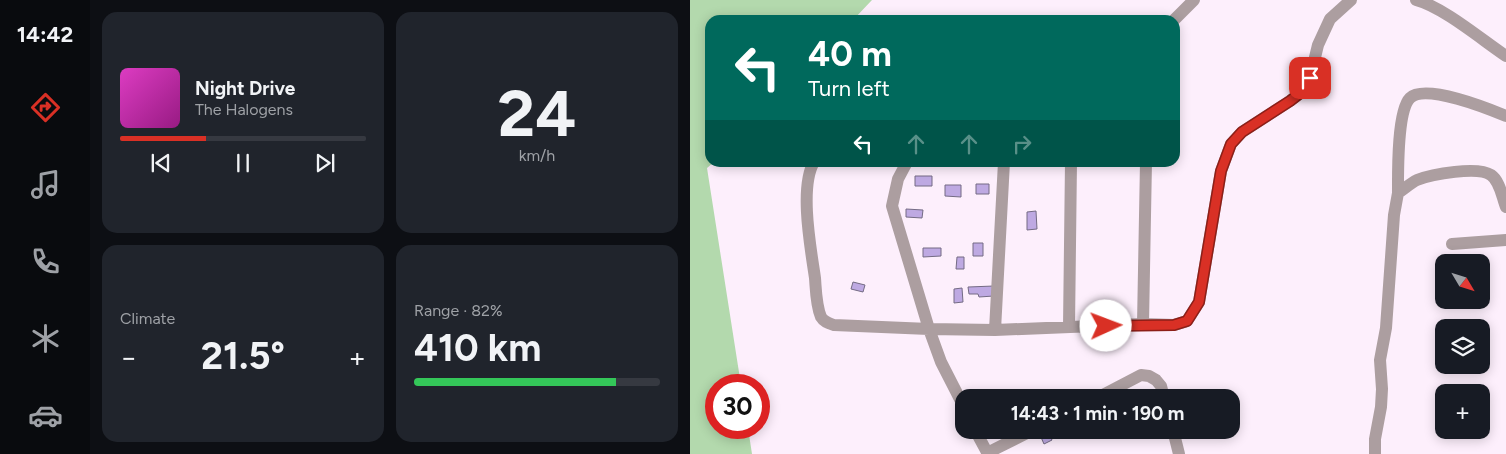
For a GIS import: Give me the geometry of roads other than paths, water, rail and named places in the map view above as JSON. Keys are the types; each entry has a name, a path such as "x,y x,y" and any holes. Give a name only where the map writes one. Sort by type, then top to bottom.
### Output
{"street":[{"path":"1179,15 1194,0"},
{"path":"812,167 808,181 807,222 818,302 822,318 826,322 834,325 995,330 1142,324 1174,325 1187,321 1199,302 1221,171 1231,144 1242,132 1303,91 1310,78 1318,45 1330,19 1351,0"},
{"path":"1416,0 1425,2 1448,16 1506,56"},
{"path":"1375,454 1375,439 1381,407 1382,389 1380,360 1386,328 1404,108 1411,97 1421,93 1441,95 1484,107 1506,116"},
{"path":"904,167 898,179 892,206 929,329 941,362 955,389"},
{"path":"995,330 1004,167"},
{"path":"1070,327 1071,167"},
{"path":"1142,324 1146,167"},
{"path":"1398,193 1417,180 1436,174 1484,172 1492,176 1497,182 1506,207"},
{"path":"1452,244 1506,240"},
{"path":"1114,389 1141,375 1149,376 1156,380 1162,389"},
{"path":"980,439 987,454 1016,439"},
{"path":"1175,439 1179,454"}]}
